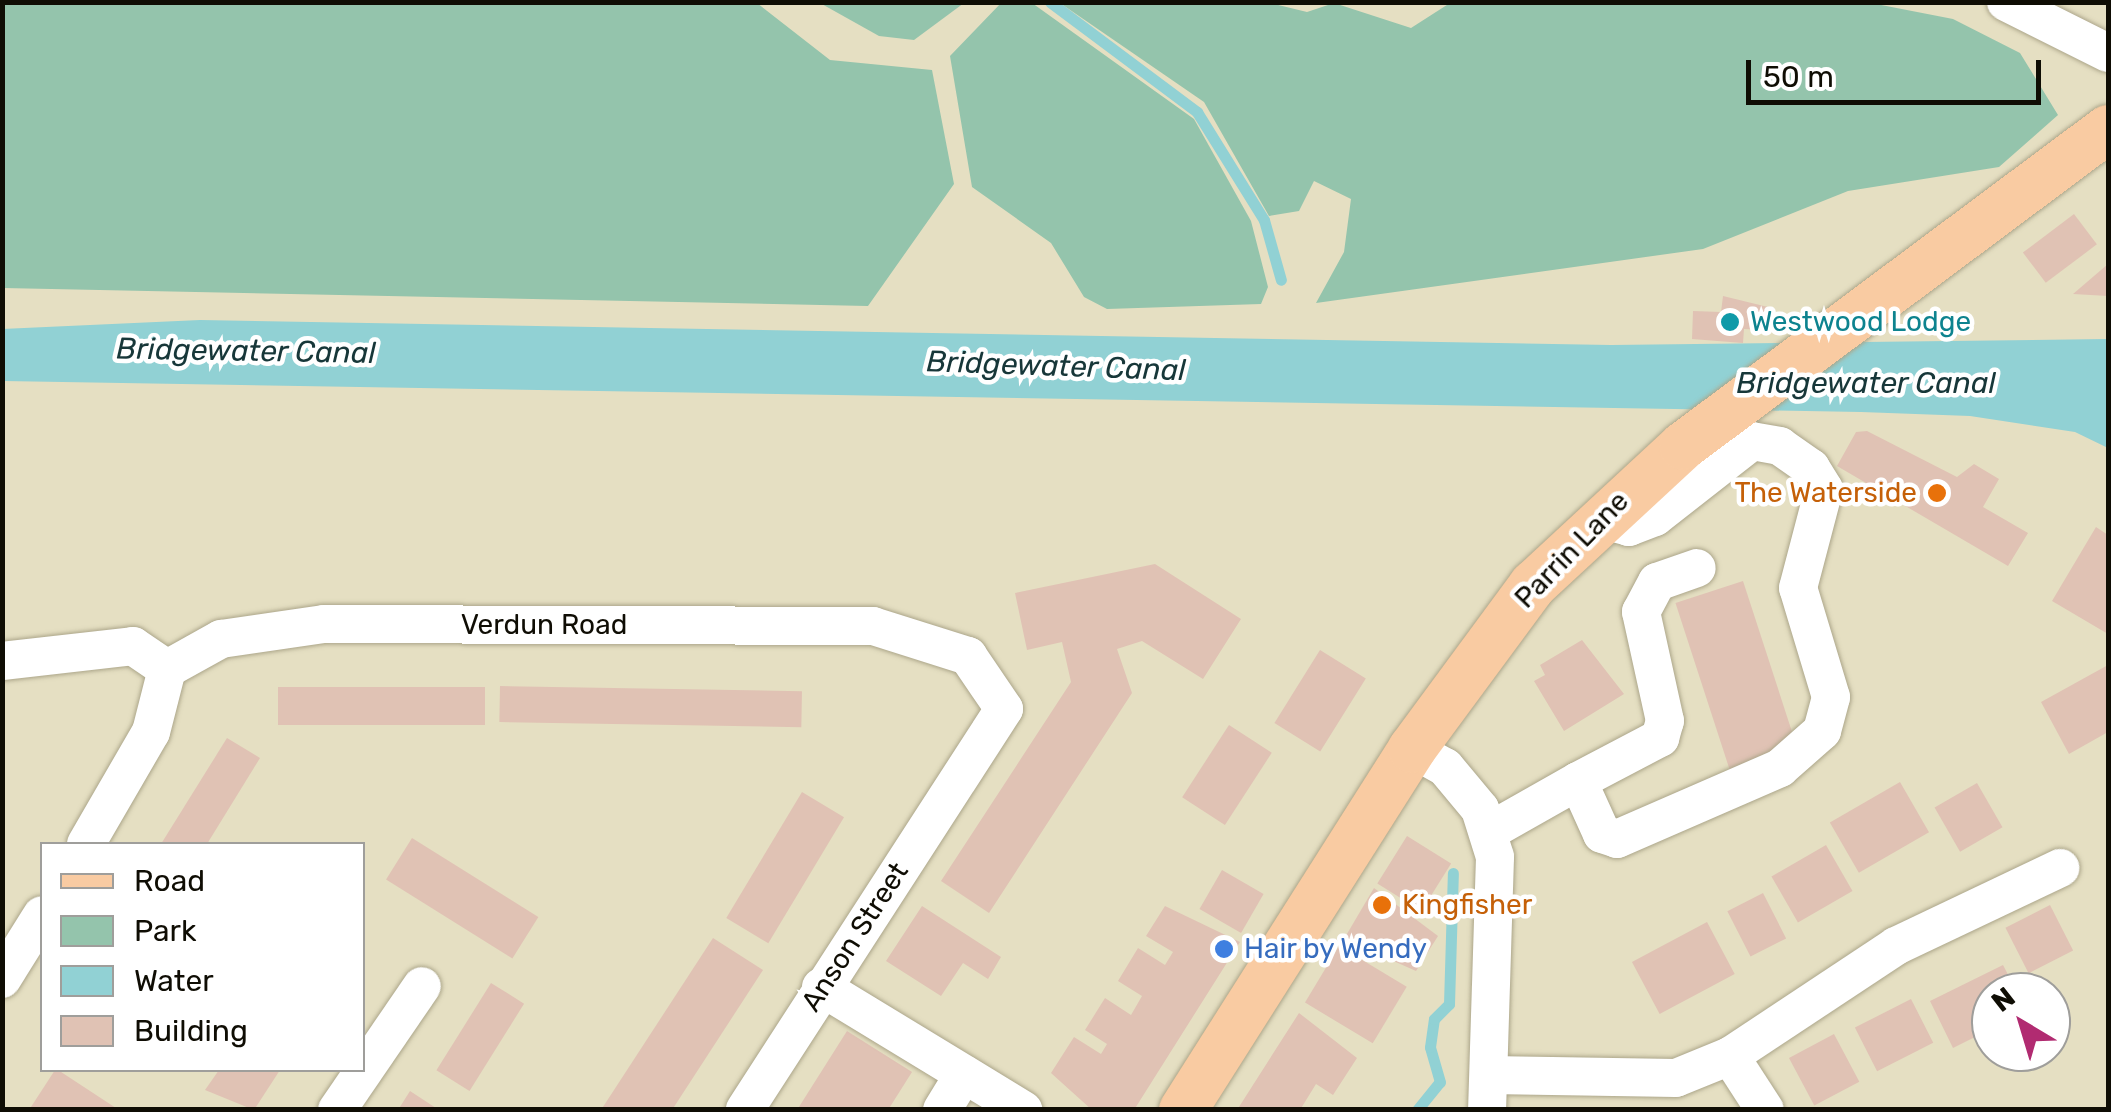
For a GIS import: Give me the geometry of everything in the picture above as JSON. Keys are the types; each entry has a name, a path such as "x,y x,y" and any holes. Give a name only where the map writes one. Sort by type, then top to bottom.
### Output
{"main road":[{"name":"Parrin Lane","path":"1183,1110 1414,747 1532,586 1683,446 2108,128"}],"street":[{"path":"2006,2 2108,53"},
{"path":"1578,780 1602,834 1617,839 1808,752 1831,697 1798,588 1824,489 1811,468 1780,446 1752,442 1655,516 1630,527 1600,520"},
{"path":"1488,832 1660,738 1666,721 1641,612 1657,582 1697,568"},
{"name":"Verdun Road","path":"167,669 222,639 295,625 873,626 968,656 1004,710 968,766"},
{"path":"2,661 133,646 167,669 151,732 87,842"},
{"path":"1414,747 1445,767 1488,832 1496,858 1488,1092 1676,1078 1730,1056 1896,946 2060,868"},
{"name":"Anson Street","path":"744,1110 968,766"},
{"path":"2,980 40,918"},
{"path":"365,1070 422,986"},
{"path":"822,987 1023,1110"},
{"path":"1730,1056 1765,1110"},
{"path":"338,1110 364,1072"},
{"path":"942,1110 964,1074"}],"green space":[{"path":"1002,2 1032,3 1194,119 1251,221 1268,287 1261,304 1107,309 1084,297 1051,243 972,187 950,56"},
{"path":"2,3 757,3 830,60 932,70 954,184 868,306 3,288"},
{"path":"820,3 964,3 914,40 879,36"},
{"path":"1060,3 1270,3 1307,12 1334,3 1411,28 1450,3 1871,3 1953,19 2020,53 2058,115 1999,167 1848,191 1703,249 1316,303 1344,252 1351,199 1314,181 1299,211 1269,216 1204,102"}],"water":[{"name":"Bridgewater Canal","path":"200,320 1611,345 2108,339 2108,448 2075,432 1970,416 1861,412 3,381 2,329"}],"building":[{"path":"2074,214 2097,244 2046,283 2023,253"},
{"path":"2108,264 2108,296 2073,294"},
{"name":"Westwood Lodge","path":"1723,296 1768,307 1767,330 1744,329 1743,343 1692,339 1693,311 1721,312"},
{"name":"The Waterside","path":"1867,431 1957,477 1974,464 1999,479 1983,507 2028,533 2008,566 1837,466 1856,432"},
{"path":"2096,527 2108,535 2108,634 2052,601"},
{"path":"1155,564 1241,619 1203,679 1142,641 1117,649 1132,693 989,913 941,881 1071,682 1062,642 1027,650 1015,593"},
{"path":"1743,581 1797,748 1730,770 1675,603"},
{"path":"1582,640 1624,694 1564,731 1534,681 1545,675 1540,665"},
{"path":"1320,650 1366,679 1320,752 1274,723"},
{"path":"2108,665 2108,732 2069,754 2041,702"},
{"path":"500,686 802,691 801,727 499,722"},
{"path":"278,687 485,687 485,725 278,725"},
{"path":"1229,725 1272,753 1225,825 1182,797"},
{"path":"227,738 260,758 208,842 162,842"},
{"path":"1900,782 1929,832 1859,873 1830,822"},
{"path":"1977,783 2002,827 1960,852 1935,808"},
{"path":"802,792 844,817 768,943 726,918"},
{"path":"1407,836 1451,864 1421,911 1377,883"},
{"path":"412,838 538,917 512,959 386,880"},
{"path":"1826,845 1852,891 1798,922 1771,876"},
{"path":"1222,870 1264,894 1241,933 1200,909"},
{"path":"1374,888 1438,936 1416,971 1344,939"},
{"path":"1763,893 1786,938 1751,957 1727,911"},
{"path":"2050,905 2073,950 2028,972 2005,928"},
{"path":"922,906 1001,957 988,979 963,963 941,996 886,961"},
{"path":"1165,906 1240,942 1134,1110 1092,1110 1051,1073 1074,1037 1101,1054 1107,1044 1085,1030 1105,998 1131,1015 1142,996 1118,981 1138,948 1165,965 1173,952 1146,936"},
{"path":"1707,922 1735,974 1660,1014 1632,962"},
{"path":"713,938 763,970 672,1110 601,1110"},
{"path":"1339,946 1407,987 1373,1043 1305,1003"},
{"path":"1971,981 1971,1039 1953,1048 1930,1001"},
{"path":"491,983 524,1004 469,1091 436,1070"},
{"path":"1911,999 1933,1043 1877,1071 1855,1028"},
{"path":"1299,1013 1357,1058 1333,1095 1316,1084 1300,1110 1237,1110"},
{"path":"847,1031 912,1072 888,1110 797,1110"},
{"path":"1834,1034 1859,1082 1814,1106 1789,1058"},
{"path":"54,1072 61,1072 119,1110 29,1110"},
{"path":"218,1072 279,1072 254,1110 205,1090"},
{"path":"410,1091 439,1110 398,1110"}],"waterway":[{"path":"1050,2 1197,112 1264,220 1281,280"},
{"path":"1417,1110 1440,1082 1430,1047 1434,1019 1449,1004 1453,873"}],"place":[{"name":"Westwood Lodge","path":"1730,322"},
{"name":"The Waterside","path":"1937,493"},
{"name":"Kingfisher","path":"1382,905"},
{"name":"Hair by Wendy","path":"1224,949"}]}
